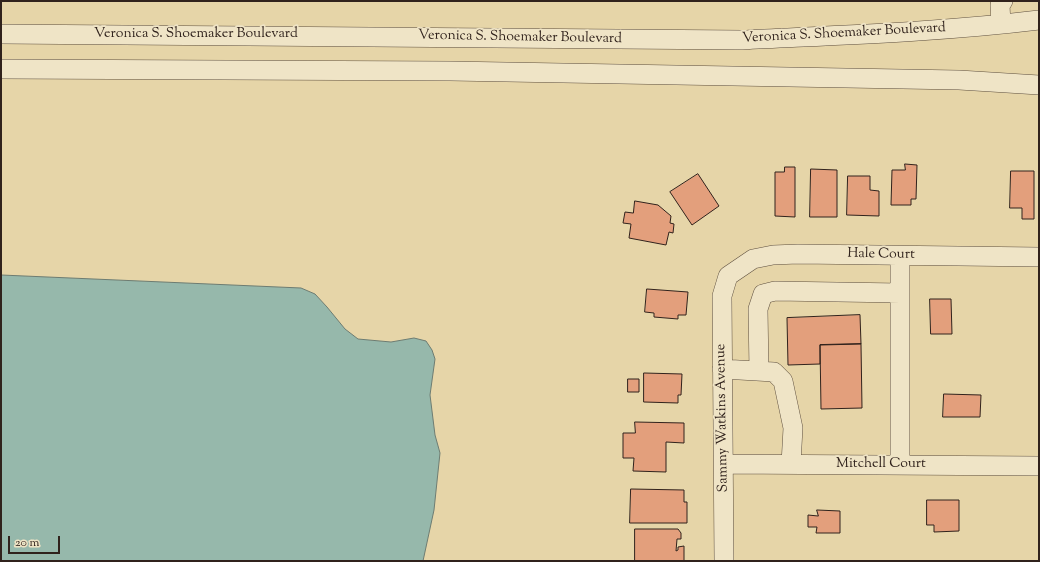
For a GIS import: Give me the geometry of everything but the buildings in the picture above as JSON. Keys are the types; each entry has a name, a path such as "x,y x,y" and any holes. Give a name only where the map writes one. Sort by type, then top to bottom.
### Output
{"street":[{"path":"999,2 1001,24"},
{"name":"Veronica S. Shoemaker Boulevard","path":"1,34 742,40 861,34 1039,20"},
{"path":"1,69 450,71 959,80 1039,85"},
{"name":"Hale Court","path":"728,276 753,259 773,255 1039,258"},
{"path":"900,256 900,465"},
{"name":"Sammy Watkins Avenue","path":"724,561 722,296 728,276"},
{"path":"758,371 758,309 763,294 775,291 900,293"},
{"path":"722,369 774,372 783,381 793,428 792,464"},
{"name":"Mitchell Court","path":"724,464 1039,466"}],"shaded area":[{"path":"1,275 301,288 315,294 345,329 358,339 391,342 414,338 426,341 432,350 435,359 430,395 435,435 440,453 434,510 423,561 1,561"}]}
